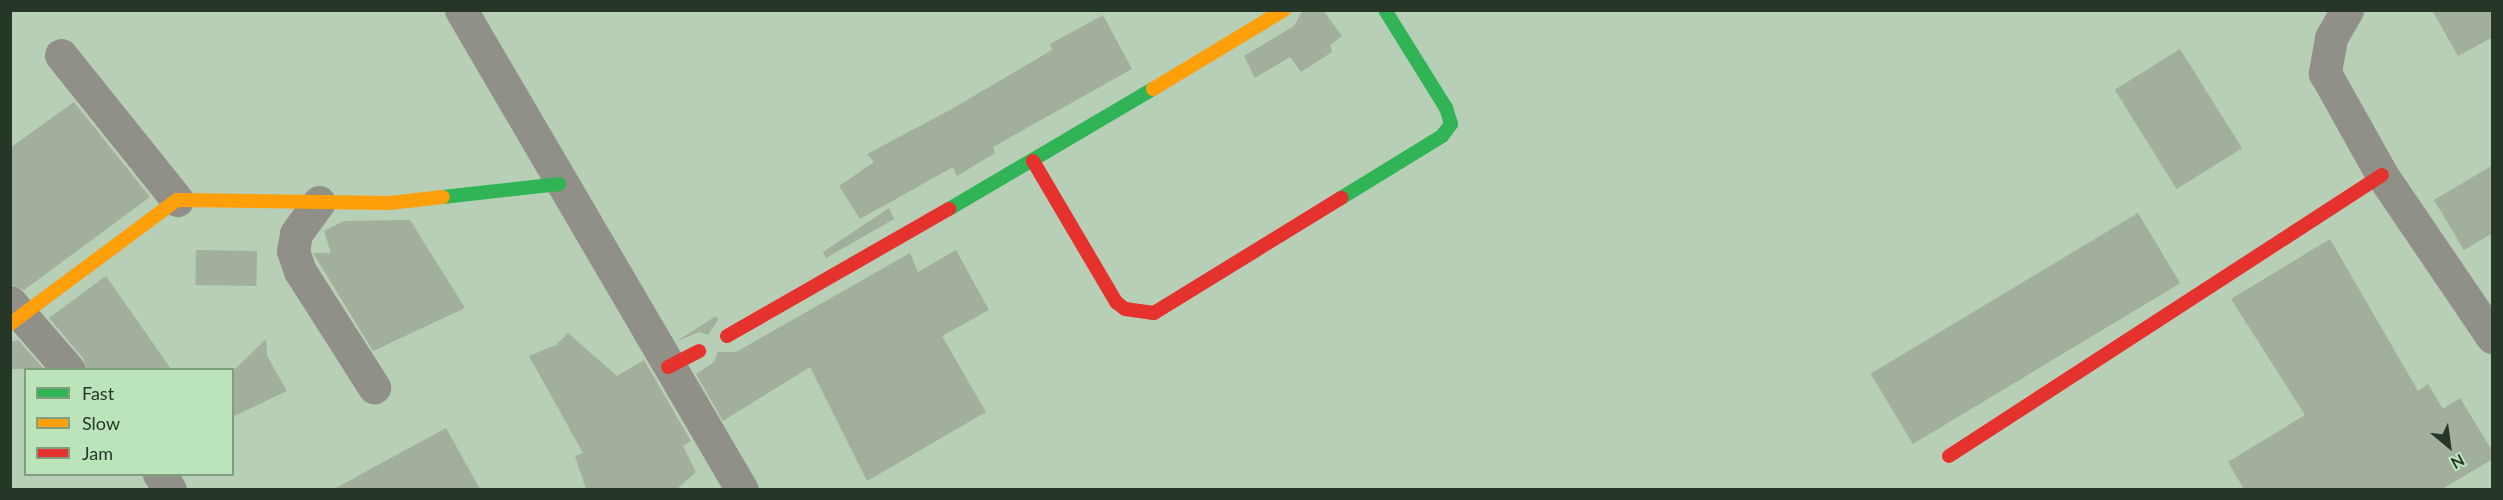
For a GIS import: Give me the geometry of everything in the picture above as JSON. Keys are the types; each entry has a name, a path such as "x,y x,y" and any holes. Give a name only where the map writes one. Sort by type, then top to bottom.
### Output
{"street":[{"path":"461,10 559,184 742,489"},
{"path":"727,336 1033,161 1284,10"},
{"path":"1033,161 1116,302 1138,313 1154,313 1442,136 1451,124 1446,108 1384,10"},
{"path":"2347,10 2331,38 2325,73 2382,175 2487,317"},
{"path":"61,55 177,200"},
{"path":"1949,456 2382,175"},
{"path":"68,368 14,314 177,200 389,203 559,184"},
{"path":"320,202 297,234 293,251 300,271 374,387"},
{"path":"668,367 699,351"},
{"path":"160,476 170,489"}],"building":[{"path":"1303,10 1323,10 1342,36 1330,45 1332,52 1301,72 1290,57 1255,78 1244,56 1294,26"},
{"path":"2432,10 2493,10 2493,37 2458,56"},
{"path":"1103,15 1132,69 993,147 995,153 957,176 953,167 860,219 839,186 874,162 867,154 950,110 1052,50 1050,44"},
{"path":"2180,49 2242,148 2177,189 2115,90"},
{"path":"74,102 150,197 24,290 10,284 10,148"},
{"path":"2493,165 2493,233 2464,250 2434,200"},
{"path":"889,208 894,219 826,258 823,252"},
{"path":"2138,213 2180,283 1913,444 1871,374"},
{"path":"410,220 465,308 373,351 313,253 331,253 324,231 344,221"},
{"path":"2330,239 2418,391 2428,384 2443,409 2460,398 2493,452 2493,459 2442,489 2244,489 2228,462 2305,415 2231,299"},
{"path":"196,250 257,251 256,286 195,285"},
{"path":"956,250 989,310 942,336 986,412 867,481 810,367 723,421 696,374 714,362 718,352 736,352 910,253 918,272"},
{"path":"106,276 170,368 87,368 83,358 49,318"},
{"path":"716,316 718,320 708,335 699,332 677,341"},
{"path":"568,333 617,376 644,360 691,441 683,446 696,472 677,489 586,489 575,456 583,453 529,356 556,345"},
{"path":"266,339 267,356 287,391 234,416 234,370"},
{"path":"18,340 43,368 10,369 10,342"},
{"path":"446,428 480,489 334,489"}],"traffic: fast":[{"path":"1341,198 1442,136 1451,124 1446,108 1385,10"},
{"path":"949,209 1153,89"},
{"path":"443,197 559,184"}],"traffic: slow":[{"path":"1153,89 1284,10"},
{"path":"10,324 177,200 389,203 443,197"}],"traffic: jam":[{"path":"1033,161 1116,302 1125,309 1154,313 1341,198"},
{"path":"1949,456 2382,175"},
{"path":"727,336 949,209"},
{"path":"668,367 699,351"}]}
